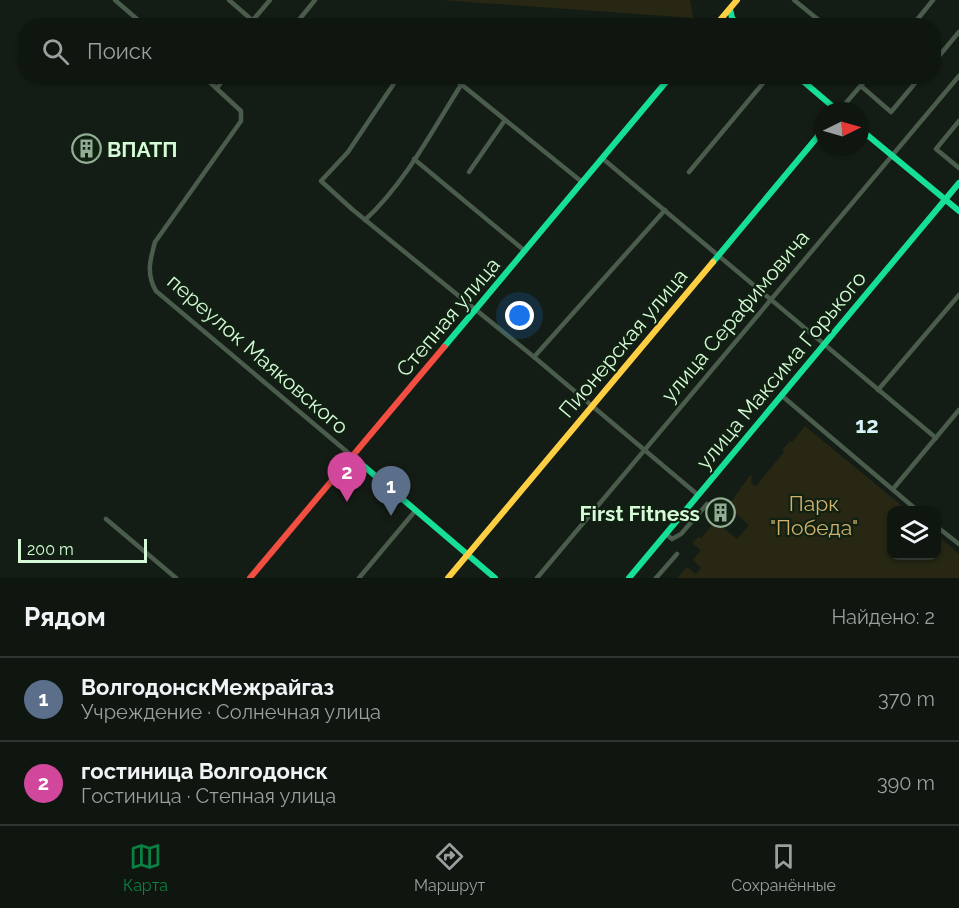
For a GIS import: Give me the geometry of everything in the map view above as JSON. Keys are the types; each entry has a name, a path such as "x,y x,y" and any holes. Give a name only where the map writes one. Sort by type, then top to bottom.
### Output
{"street":[{"path":"115,0 136,18"},
{"path":"229,0 251,18"},
{"path":"255,18 270,0"},
{"path":"300,18 315,0"},
{"path":"728,0 732,18"},
{"path":"722,18 736,0"},
{"path":"794,0 816,18"},
{"path":"918,18 933,0"},
{"path":"941,53 959,32"},
{"name":"улица Серафимовича","path":"537,578 959,76"},
{"name":"переулок Маяковского","path":"212,84 241,111 242,121 155,242 149,266 152,284 156,291 495,578"},
{"path":"217,88 220,84"},
{"path":"394,84 348,152 321,181 365,220 534,357 698,495"},
{"name":"Степная улица","path":"250,578 664,84"},
{"path":"689,172 762,84"},
{"path":"807,84 828,102"},
{"path":"847,102 861,86 891,112 914,84"},
{"path":"365,220 378,208 414,159 461,85 582,182"},
{"path":"469,172 505,120"},
{"path":"959,121 936,149 959,168"},
{"path":"869,136 959,211"},
{"name":"Пионерская улица","path":"448,578 815,140"},
{"path":"602,158 936,438"},
{"path":"414,159 525,251"},
{"name":"улица Максима Горького","path":"629,578 959,183"},
{"path":"534,357 665,210"},
{"path":"878,390 959,295"},
{"path":"781,395 913,506"},
{"path":"893,489 959,410"},
{"path":"666,534 672,538 681,534 707,504"},
{"path":"359,578 416,510"},
{"path":"106,519 176,578"},
{"path":"941,530 959,544"},
{"path":"656,578 677,554"}],"green space":[{"path":"441,0 690,0 693,18"},
{"name":"Парк \"Победа\"","path":"805,426 902,506 887,506 887,560 941,560 941,538 959,554 959,578 677,578 687,567 696,574 701,568 693,560 701,550 692,543 698,537 701,538 712,525 717,523 737,539 749,525 729,507 731,502 750,475 751,483 756,486 784,452 782,450 790,441 792,442"}],"traffic: fast":[{"path":"730,9 732,18"},
{"path":"444,347 664,84"},
{"path":"806,84 827,102"},
{"path":"869,136 959,211"},
{"path":"713,262 815,140"},
{"path":"629,578 959,183"},
{"path":"352,456 495,578"}],"traffic: slow":[{"path":"722,18 737,0"},
{"path":"448,578 713,262"}],"traffic: jam":[{"path":"250,578 444,347"}],"place":[{"name":"ВПАТП","path":"86,149"},
{"name":"гостиница Волгодонск","path":"347,502"},
{"name":"First Fitness","path":"721,513"},
{"name":"ВолгодонскМежрайгаз","path":"391,516"}],"district":[{"name":"12","path":"867,425"}]}
